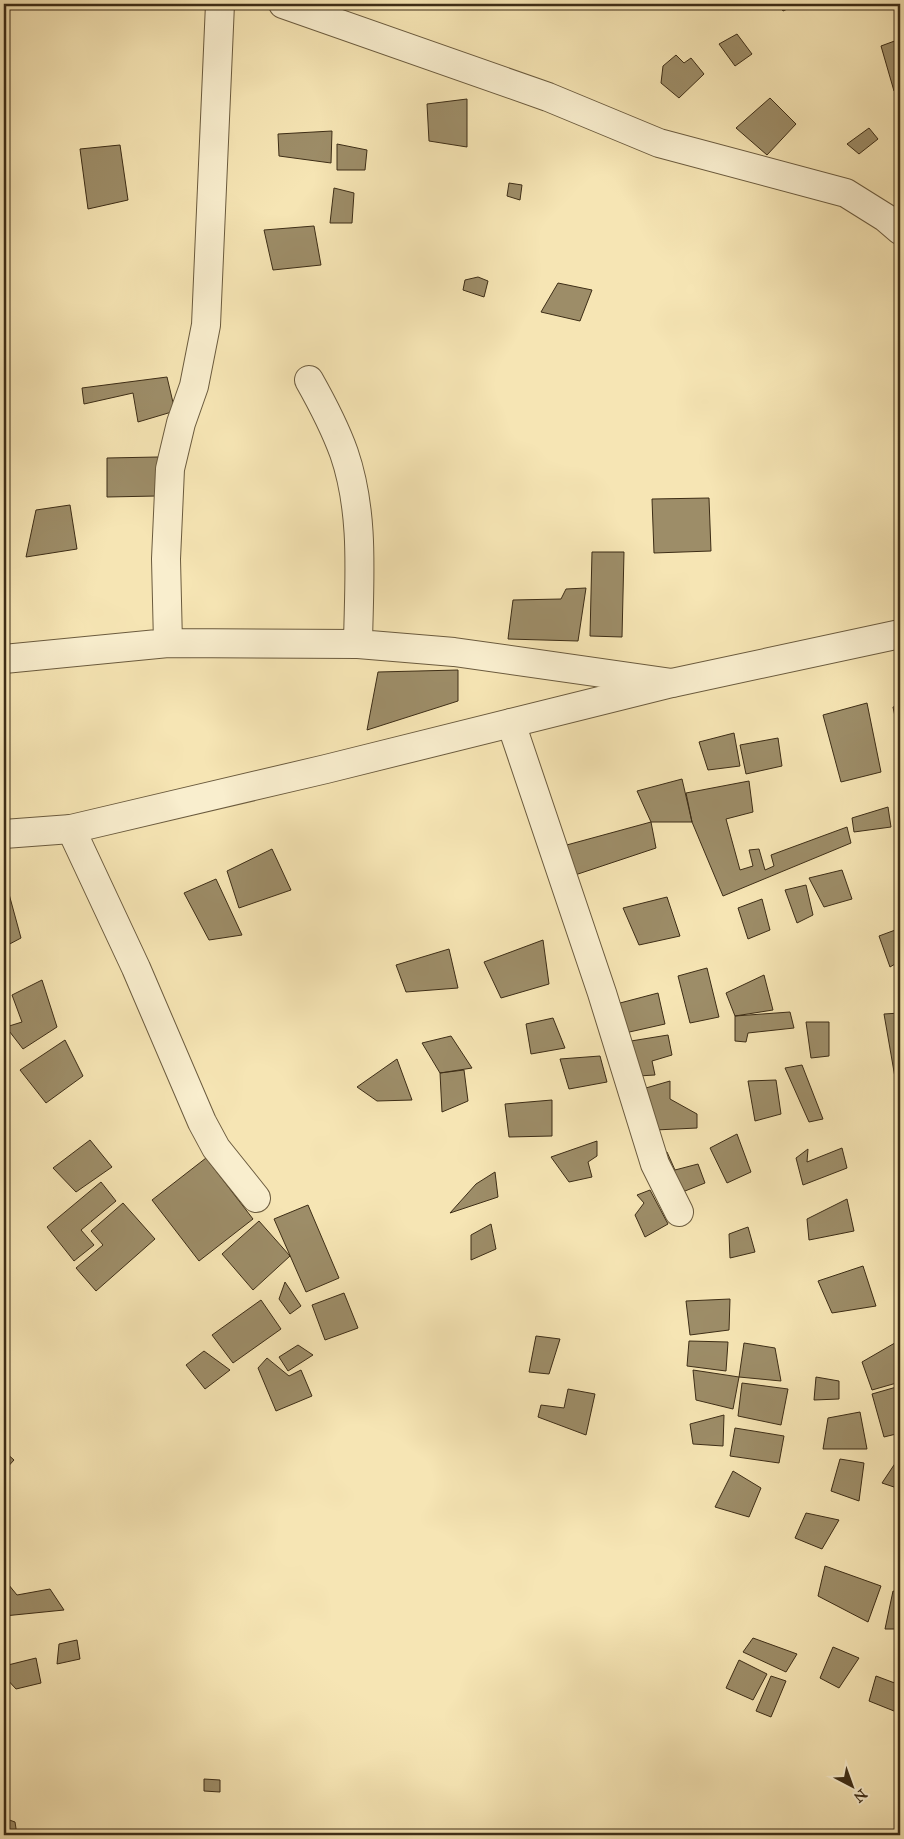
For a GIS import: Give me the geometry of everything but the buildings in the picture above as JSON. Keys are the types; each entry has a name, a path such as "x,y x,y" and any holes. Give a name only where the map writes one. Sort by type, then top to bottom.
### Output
{"street":[{"path":"168,643 166,559 170,469 180,423 194,386 206,324 220,4"},
{"path":"283,4 548,97 659,143 846,193 886,218 900,230"},
{"path":"309,380 344,453 355,498 360,544 358,644"},
{"path":"4,834 70,829 672,683 900,634"},
{"path":"4,659 168,643 358,644 454,652 672,683"},
{"path":"511,723 602,993 655,1164 679,1212"},
{"path":"70,829 136,968 202,1122 216,1148 256,1198"}]}
